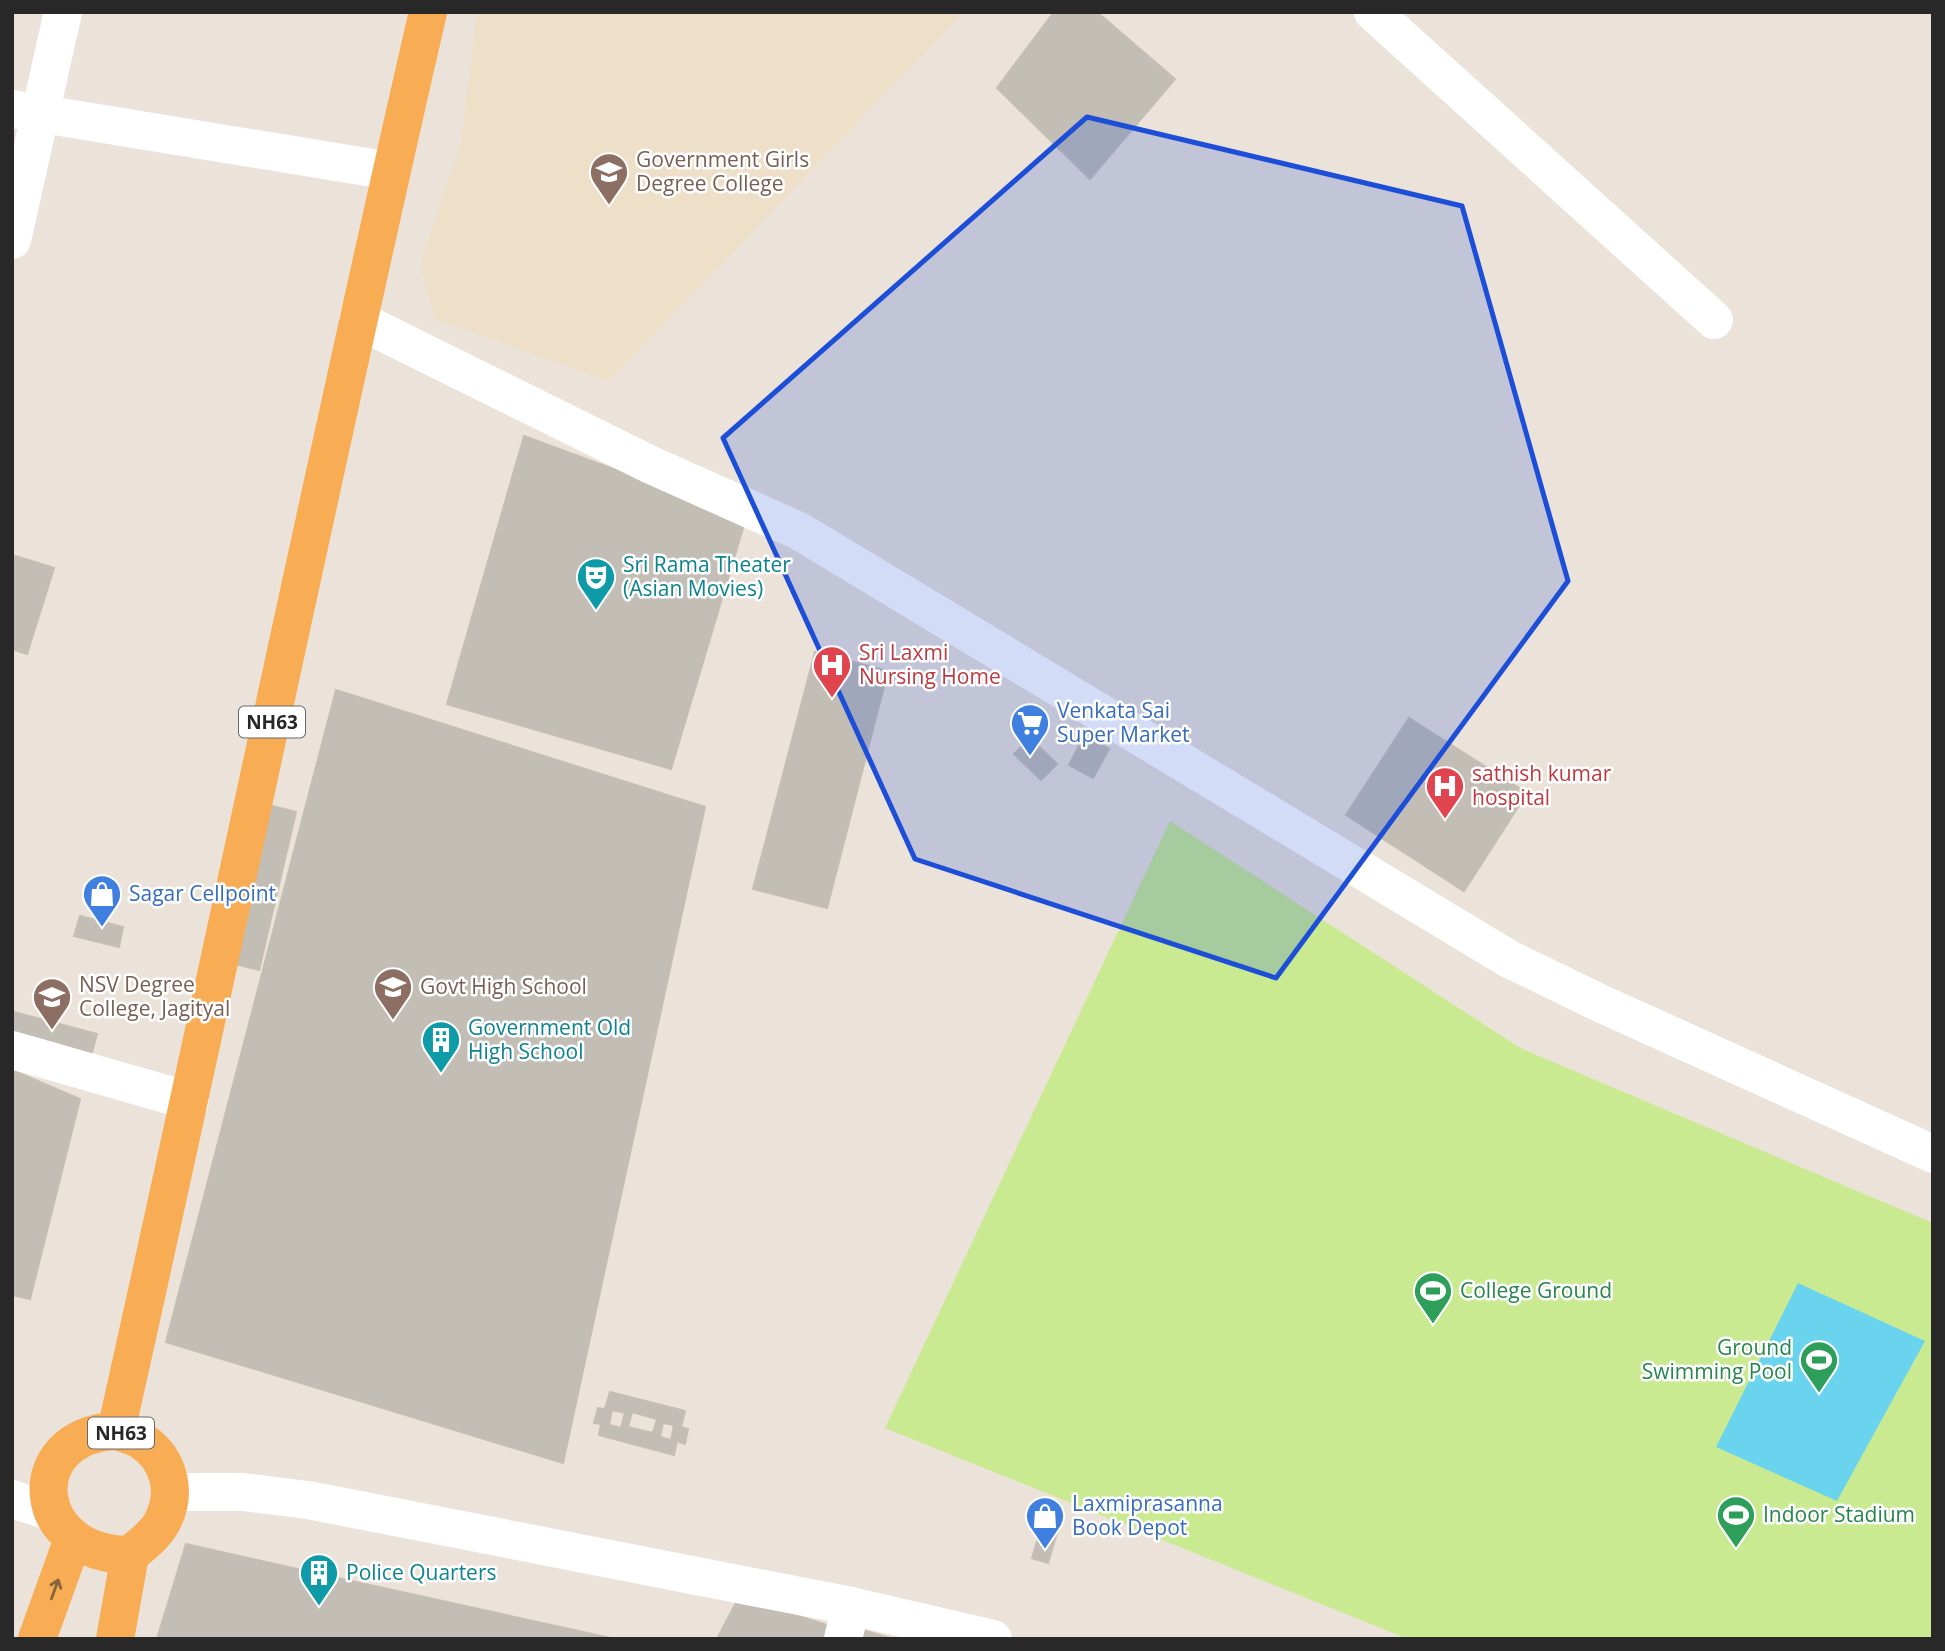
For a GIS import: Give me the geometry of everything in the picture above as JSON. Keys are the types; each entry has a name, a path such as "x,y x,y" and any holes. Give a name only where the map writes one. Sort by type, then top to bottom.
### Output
{"highway":[{"name":"NH63","path":"116,1431 358,320 428,12"},
{"name":"NH63","path":"37,1639 62,1526 48,1491 52,1470 63,1452 80,1439 100,1432 116,1431 140,1439 156,1452 166,1470 172,1492"},
{"path":"116,1639 130,1555 160,1526 172,1492"},
{"path":"62,1526 94,1550 112,1555 130,1555"}],"street":[{"path":"12,240 27,112 63,12"},
{"path":"1373,12 1714,320"},
{"path":"27,112 391,171"},
{"path":"358,320 651,465 799,531 1509,959 1933,1154"},
{"path":"12,1051 190,1101"},
{"path":"172,1492 242,1492 308,1500 847,1623 993,1639"},
{"path":"12,1499 62,1526"}],"highlighted area":[{"path":"1087,117 1462,206 1568,581 1276,978 915,859 723,438"}],"shaded area":[{"name":"Government Girls Degree College","path":"477,12 964,12 609,381 435,319 420,264 460,148"}],"green space":[{"name":"College Ground","path":"1170,821 1522,1049 1933,1223 1933,1639 1408,1639 885,1428"}],"water":[{"name":"Ground Swimming Pool","path":"1798,1283 1925,1341 1837,1501 1716,1447"}],"building":[{"path":"1054,12 1097,12 1175,79 1090,179 997,88"},
{"name":"Sri Rama Theater (Asian Movies)","path":"524,436 746,518 671,769 447,704"},
{"path":"12,555 54,568 27,654 12,649"},
{"path":"815,652 888,671 827,908 753,889"},
{"name":"Government Old High School","path":"336,690 705,807 563,1463 166,1342"},
{"path":"1409,718 1527,793 1464,891 1346,815"},
{"path":"1084,736 1109,749 1093,778 1069,765"},
{"path":"1030,738 1057,764 1041,780 1014,754"},
{"path":"268,805 296,812 259,970 231,963"},
{"path":"80,916 123,927 119,947 74,936"},
{"path":"14,1012 97,1034 89,1063 12,1043"},
{"path":"12,1070 80,1099 30,1299 12,1295"},
{"path":"610,1392 685,1411 681,1427 688,1429 685,1444 677,1441 674,1455 599,1435 601,1424 594,1423 598,1408 605,1409","holes":["612,1410 625,1413 621,1428 609,1425","632,1412 657,1419 653,1433 628,1427","663,1423 674,1425 671,1440 660,1437"]},
{"path":"1042,1525 1058,1530 1048,1563 1032,1558"},
{"name":"Police Quarters","path":"186,1544 329,1576 615,1639 157,1639"},
{"path":"739,1597 836,1628 833,1639 717,1639"},
{"path":"859,1629 893,1639 856,1639"}],"place":[{"name":"Government Girls Degree College","path":"609,206"},
{"name":"Sri Rama Theater (Asian Movies)","path":"596,611"},
{"name":"Sri Laxmi Nursing Home","path":"832,699"},
{"name":"Venkata Sai Super Market","path":"1030,757"},
{"name":"sathish kumar hospital","path":"1445,820"},
{"name":"Sagar Cellpoint","path":"102,928"},
{"name":"Govt High School","path":"393,1021"},
{"name":"NSV Degree College, Jagityal","path":"52,1031"},
{"name":"Government Old High School","path":"441,1074"},
{"name":"College Ground","path":"1433,1325"},
{"name":"Ground Swimming Pool","path":"1819,1394"},
{"name":"Indoor Stadium","path":"1736,1549"},
{"name":"Laxmiprasanna Book Depot","path":"1045,1550"},
{"name":"Police Quarters","path":"319,1607"}]}
